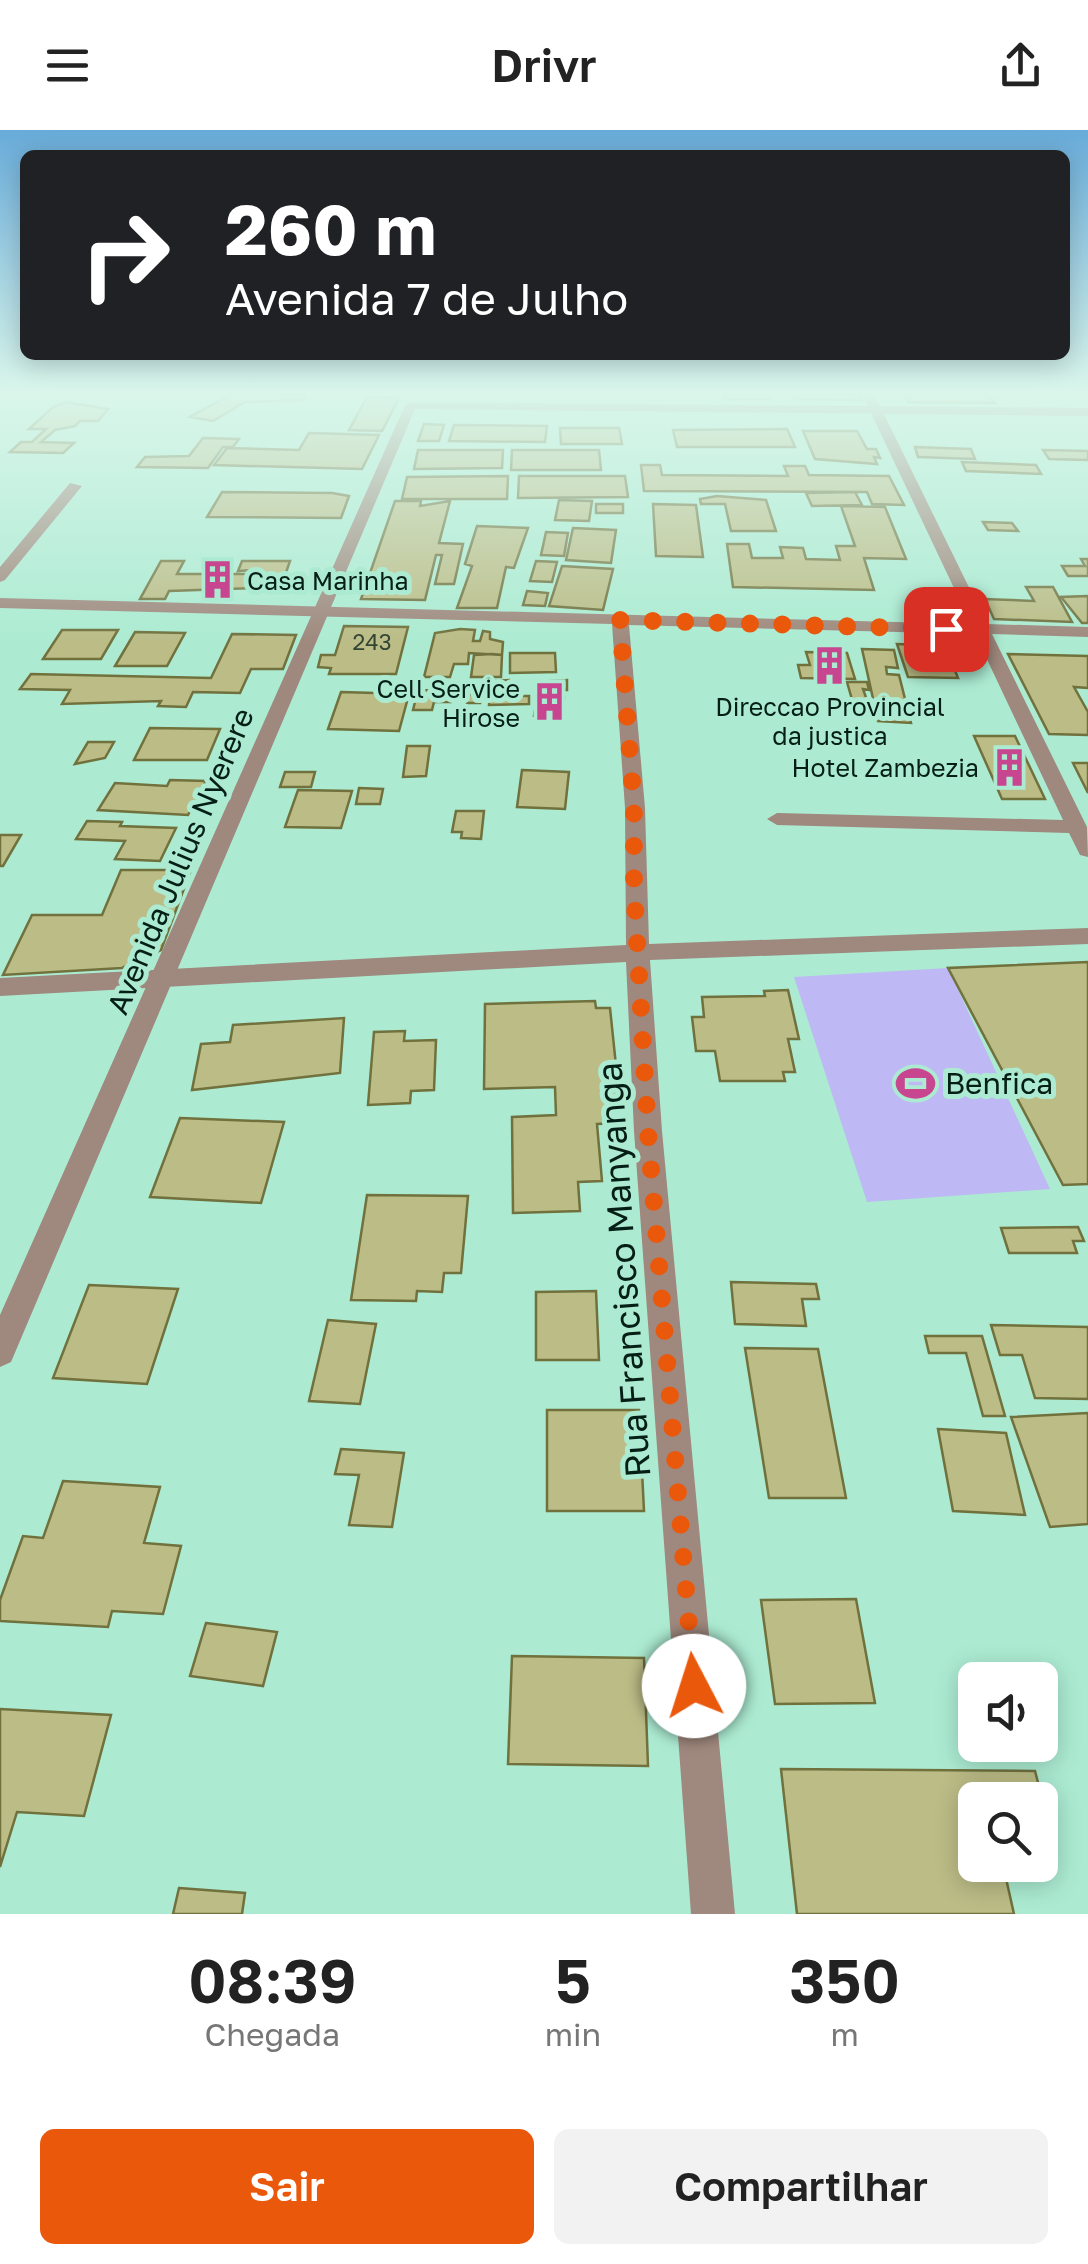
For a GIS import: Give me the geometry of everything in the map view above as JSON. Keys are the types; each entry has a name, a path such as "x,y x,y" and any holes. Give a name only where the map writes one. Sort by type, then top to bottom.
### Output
{"street":[{"name":"Avenida Julius Nyerere","path":"0,1351 164,981 318,610 378,477"},
{"path":"909,477 1088,850"},
{"path":"0,577 75,486"},
{"path":"0,603 1088,632"},
{"name":"Rua Francisco Manyanga","path":"620,620 634,808 634,887 648,1132 713,1914"},
{"path":"776,819 1077,827"},
{"path":"0,988 639,956 816,943 1088,936"}],"shaded area":[{"name":"Benfica","path":"948,968 1050,1189 867,1202 794,977"}],"building":[{"path":"407,477 508,477 507,499 402,499"},
{"path":"519,477 625,477 628,497 518,498"},
{"path":"642,477 890,477 904,505 872,504 867,492 644,491"},
{"path":"222,492 349,496 341,518 207,517"},
{"path":"855,492 862,505 812,506 806,493"},
{"path":"717,496 766,500 776,531 731,531 725,504 701,504 700,499"},
{"path":"559,500 592,501 589,521 555,520"},
{"path":"395,501 421,501 420,506 450,501 439,543 463,544 454,584 435,584 442,555 436,555 425,600 361,599"},
{"path":"596,504 623,504 623,513 596,513"},
{"path":"653,504 696,505 703,557 656,556"},
{"path":"841,506 885,507 906,559 864,558 874,590 733,587 727,544 749,544 752,558 783,558 780,547 803,548 806,559 840,560 836,546 855,546"},
{"path":"983,522 1012,523 1018,531 988,530"},
{"path":"477,526 528,528 514,568 506,567 497,608 457,608 472,566 465,564"},
{"path":"573,528 616,530 611,563 566,560"},
{"path":"546,532 568,533 564,556 541,555"},
{"path":"1081,559 1088,559 1088,576 1068,576 1062,566 1085,566"},
{"name":"Casa Marinha","path":"161,561 184,561 177,574 251,574 252,570 238,571 242,561 290,561 281,587 169,591 165,599 140,599"},
{"path":"536,561 557,562 552,582 530,581"},
{"path":"562,566 613,569 603,610 549,606"},
{"path":"1026,587 1053,587 1072,622 994,619 985,599 1034,601"},
{"path":"527,591 548,593 545,606 523,605"},
{"path":"1088,596 1088,623 1082,623 1061,597"},
{"path":"344,626 408,627 396,674 329,674 331,668 318,667 321,655 335,655"},
{"path":"62,630 118,630 101,659 43,659"},
{"path":"475,630 473,641 480,641 483,631 490,632 490,639 503,642 502,655 469,653 468,664 454,664 450,677 424,677 435,633"},
{"path":"135,632 185,633 167,666 115,666"},
{"path":"232,634 296,635 283,669 251,669 240,693 193,692 186,707 158,706 161,701 62,704 70,690 20,689 31,674 211,678"},
{"path":"897,644 945,646 958,678 908,677"},
{"path":"862,649 894,650 898,668 886,667 887,674 899,675 911,723 878,721"},
{"name":"Direccao Provincial da justica","path":"806,652 847,653 855,679 801,678 798,665 810,665"},
{"path":"510,653 555,653 556,672 510,673"},
{"path":"1008,654 1088,656 1088,688 1074,687 1088,712 1088,735 1049,734"},
{"path":"474,655 502,655 501,677 471,677"},
{"path":"509,680 508,696 529,696 529,704 489,705 490,694 480,694 480,703 467,703 472,686 495,686 495,681"},
{"name":"Cell Service Hirose","path":"567,680 567,690 558,690 558,697 564,697 563,715 552,714 552,719 534,716 538,691 549,692 550,681"},
{"path":"847,682 867,682 869,690 863,689 868,703 853,703"},
{"path":"418,690 454,691 451,702 434,702 432,710 413,710"},
{"path":"341,692 409,694 399,731 328,729"},
{"path":"150,728 220,729 207,760 134,760"},
{"name":"Hotel Zambezia","path":"974,736 1015,736 1045,799 1002,799"},
{"path":"88,742 114,742 105,758 75,764"},
{"path":"407,746 430,746 426,776 403,777"},
{"path":"1073,763 1088,763 1088,793"},
{"path":"522,770 569,772 565,809 517,807"},
{"path":"285,772 315,772 311,787 280,787"},
{"path":"170,780 206,781 188,815 98,810 115,783 167,786"},
{"path":"359,788 383,789 380,804 356,804"},
{"path":"298,790 352,791 341,828 285,827"},
{"path":"456,811 484,811 481,839 461,838 462,832 452,832"},
{"path":"87,821 176,828 160,861 115,859 125,841 76,839"},
{"path":"0,835 21,835 3,866 0,866"},
{"path":"121,870 191,870 161,950 122,968 3,975 32,915 102,915"},
{"name":"Benfica","path":"1088,962 1088,1184 1063,1185 948,968"},
{"path":"788,990 799,1039 788,1039 795,1072 783,1072 785,1081 720,1081 715,1051 696,1051 692,1017 704,1017 702,997 765,996 764,991"},
{"path":"595,1001 596,1008 610,1008 622,1123 597,1124 602,1181 578,1182 580,1211 513,1213 512,1117 556,1115 555,1087 484,1089 485,1004"},
{"path":"344,1018 340,1073 192,1090 201,1044 230,1042 233,1025"},
{"path":"405,1031 404,1041 436,1040 434,1090 411,1091 410,1103 368,1105 374,1032"},
{"path":"180,1118 284,1122 261,1203 150,1197"},
{"path":"367,1195 468,1196 461,1273 444,1273 442,1292 417,1291 416,1301 351,1300"},
{"path":"1078,1227 1084,1241 1073,1241 1077,1253 1009,1253 1001,1228"},
{"path":"731,1282 816,1284 819,1299 802,1299 806,1326 735,1324"},
{"path":"89,1285 178,1289 147,1384 53,1378"},
{"path":"596,1291 599,1360 536,1360 536,1292"},
{"path":"328,1320 376,1324 360,1404 309,1401"},
{"path":"991,1325 1088,1327 1088,1399 1035,1398 1022,1355 1000,1355"},
{"path":"925,1336 982,1336 1005,1416 983,1416 966,1353 929,1353"},
{"path":"745,1348 818,1349 846,1498 769,1498"},
{"path":"547,1410 639,1410 644,1511 547,1511"},
{"path":"1088,1413 1088,1524 1050,1527 1011,1417"},
{"path":"938,1429 1006,1433 1025,1515 953,1511"},
{"path":"341,1449 404,1453 392,1527 349,1525 359,1475 335,1474"},
{"path":"63,1481 160,1487 144,1543 181,1546 163,1614 112,1611 108,1627 0,1621 0,1600 23,1536 43,1538"},
{"path":"856,1599 875,1703 775,1704 761,1600"},
{"path":"206,1623 277,1632 263,1686 190,1676"},
{"path":"512,1656 644,1658 648,1766 508,1764"},
{"path":"0,1709 111,1715 84,1816 17,1812 0,1867"},
{"path":"781,1769 1035,1771 1038,1782 958,1782 958,1882 1007,1882 1014,1914 797,1914"},
{"path":"179,1888 245,1893 242,1914 173,1914"}],"place":[{"name":"Casa Marinha","path":"217,580"},
{"name":"Direccao Provincial da justica","path":"830,665"},
{"name":"Cell Service Hirose","path":"550,702"},
{"name":"Hotel Zambezia","path":"1009,767"},
{"name":"Benfica","path":"915,1083"}],"route":[{"path":"694,1686 648,1132 634,887 634,808 620,620 946,629"}]}
